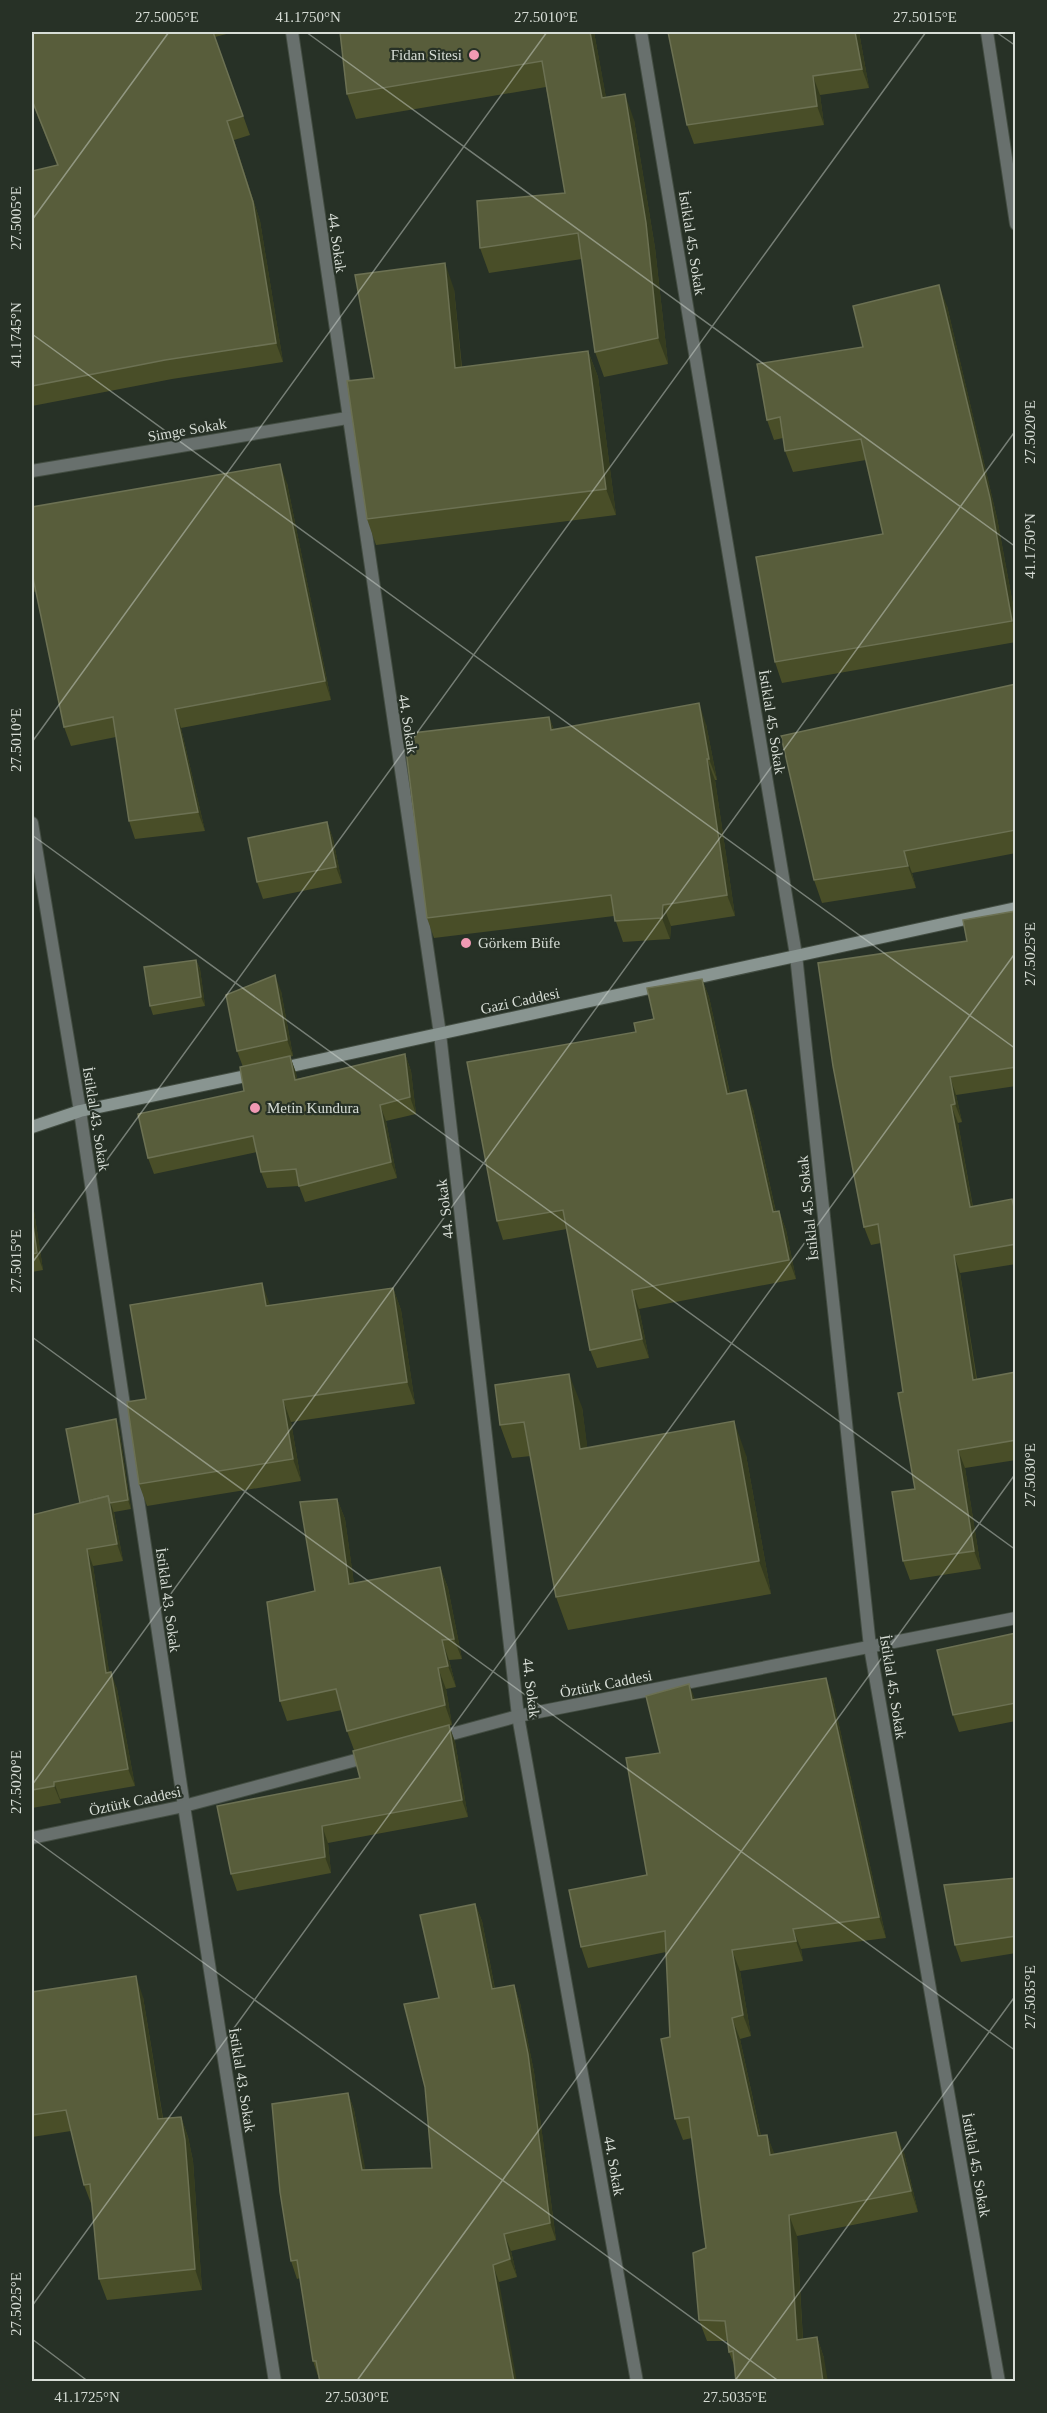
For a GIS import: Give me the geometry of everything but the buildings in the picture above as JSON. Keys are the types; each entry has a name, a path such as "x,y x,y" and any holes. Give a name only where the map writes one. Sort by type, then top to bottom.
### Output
{"street":[{"name":"44. Sokak","path":"292,32 347,418 440,1034 518,1716 637,2382"},
{"name":"İstiklal 45. Sokak","path":"641,32 796,955 870,1647 999,2382"},
{"path":"987,32 1016,224"},
{"name":"Simge Sokak","path":"32,471 347,418"},
{"name":"İstiklal 43. Sokak","path":"32,823 80,1111 184,1806 274,2382"},
{"name":"Gazi Caddesi","path":"32,1127 80,1111 1016,908"},
{"name":"Öztürk Caddesi","path":"426,1741 518,1716 1016,1618"},
{"name":"Öztürk Caddesi","path":"32,1838 184,1806 380,1754"}],"place":[{"name":"Fidan Sitesi","path":"474,55"},
{"name":"Görkem Büfe","path":"466,943"},
{"name":"Metin Kundura","path":"255,1108"}]}
